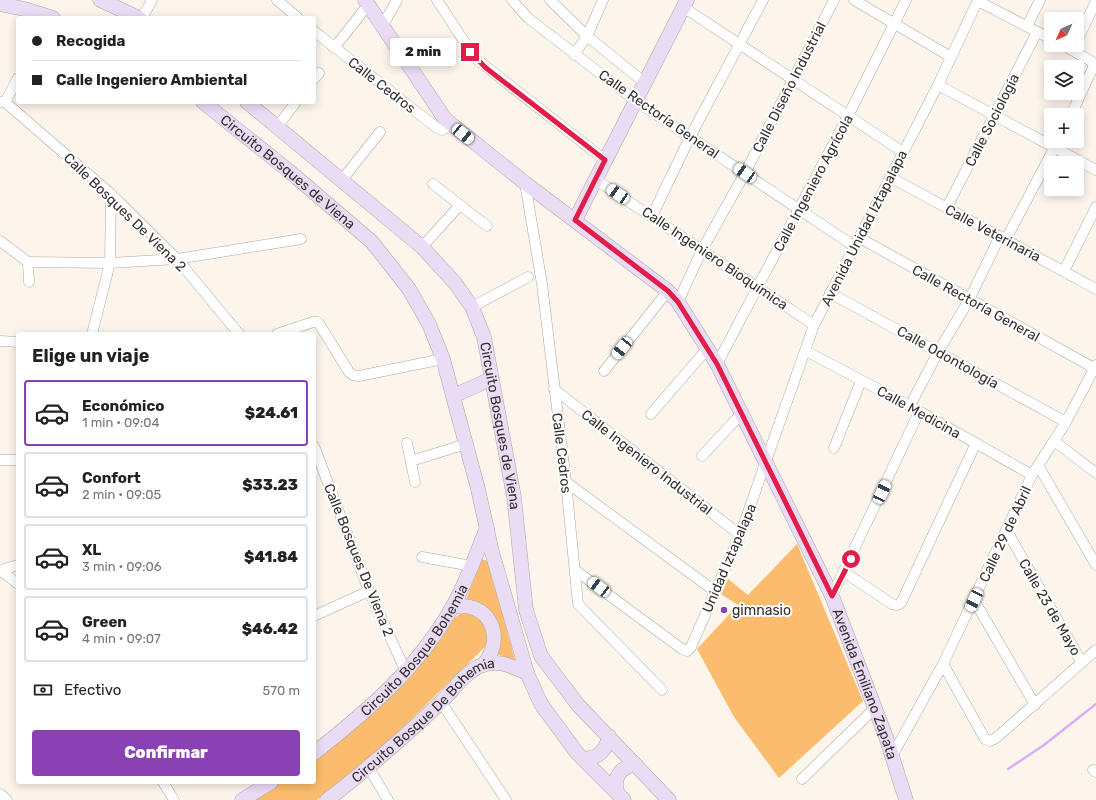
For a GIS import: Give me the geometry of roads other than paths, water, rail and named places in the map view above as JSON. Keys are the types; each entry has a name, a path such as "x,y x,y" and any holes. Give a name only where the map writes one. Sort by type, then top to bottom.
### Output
{"main road":[{"path":"100,0 136,16"},
{"name":"Avenida Emiliano Zapata","path":"366,3 383,25 445,119 525,183 668,291 678,302 717,364 832,596 892,756 906,800"},
{"path":"575,220 685,3"},
{"path":"0,4 27,13 43,16"},
{"name":"Circuito Bosques de Viena","path":"205,104 289,171 372,242 409,289 429,324 443,359 466,444 492,552 527,673 540,704 583,759 621,797"},
{"name":"Circuito Bosques de Viena","path":"249,104 422,247 455,283 472,307 484,337 514,497 526,610 540,656 578,705 669,800"},
{"path":"453,396 491,378"},
{"name":"Circuito Bosque Bohemia","path":"316,751 365,713 406,672 423,652 452,608 472,566 487,528"},
{"path":"452,608 460,606 471,607 480,611 488,618 493,627 495,637 494,648 490,657 483,665"},
{"name":"Circuito Bosque De Bohemia","path":"327,800 369,768 441,702 471,672 483,665 497,662 527,673"},
{"path":"583,759 598,756 604,750 608,736"},
{"path":"621,797 616,782 620,771 630,765 636,765"},
{"path":"242,800 268,784"}],"street":[{"path":"142,16 152,0"},
{"path":"277,0 296,16"},
{"path":"383,25 397,0"},
{"path":"437,0 475,58 605,160"},
{"name":"Calle Rectoría General","path":"512,0 528,18 636,101 799,209 856,242 1095,367"},
{"path":"574,54 587,36 603,0"},
{"path":"652,216 690,137 763,0"},
{"name":"Calle Diseño Industrial","path":"678,302 702,250 745,173 834,0"},
{"path":"854,0 951,57"},
{"name":"Calle Ingeniero Agrícola","path":"717,364 848,116 906,0"},
{"path":"978,0 1044,36"},
{"name":"Avenida Unidad Iztapalapa","path":"766,463 806,351 814,324 938,85 978,0"},
{"path":"1027,26 1040,0"},
{"path":"552,1 587,36 645,83"},
{"path":"1084,26 1096,1"},
{"path":"334,48 366,3"},
{"path":"685,3 740,44 903,152"},
{"name":"Calle Sociología","path":"947,207 1037,32"},
{"name":"Calle Cedros","path":"316,33 437,128 442,130 451,124"},
{"path":"1073,108 1095,63 1083,52"},
{"path":"3,102 16,81"},
{"path":"938,85 994,116 1044,138"},
{"name":"Calle Bosques De Viena 2","path":"3,102 111,194 177,259 237,332"},
{"path":"277,127 294,104"},
{"path":"341,181 380,132"},
{"path":"910,406 938,352 1055,148"},
{"path":"1063,148 1096,170"},
{"name":"Calle Veterinaria","path":"890,177 1003,237 1096,289"},
{"name":"Calle Ingeniero Bioquímica","path":"595,179 814,324"},
{"name":"Calle Cedros","path":"525,183 542,284 566,482 578,604 662,690"},
{"path":"433,184 486,226"},
{"path":"93,332 110,264 111,194"},
{"path":"422,247 460,205"},
{"path":"1064,271 1096,207"},
{"path":"0,241 28,262 110,264 177,259 301,239"},
{"path":"28,262 29,282"},
{"path":"472,307 528,276"},
{"path":"604,371 668,291"},
{"name":"Calle Odontología","path":"830,293 1066,422"},
{"path":"283,332 313,322 318,322 349,372 353,375 359,376 443,359"},
{"path":"0,341 16,342"},
{"path":"651,414 707,349"},
{"name":"Calle Medicina","path":"806,351 910,406 1032,475"},
{"name":"Calle 29 de Abril","path":"892,756 943,664 1007,531 1032,475 1066,422 1095,367"},
{"path":"834,448 861,381"},
{"name":"Calle Ingeniero Industrial","path":"554,389 740,534"},
{"path":"832,596 919,412"},
{"path":"702,456 741,414"},
{"path":"1054,441 1095,471"},
{"path":"407,443 415,482"},
{"path":"844,572 892,604 897,605 901,603 976,443"},
{"path":"410,461 466,444"},
{"name":"Calle Bosques De Viena 2","path":"316,451 369,591 406,672"},
{"path":"0,460 16,460"},
{"name":"Unidad Iztapalapa","path":"575,570 682,649 687,650 691,647 716,592 740,534 766,463"},
{"path":"1038,465 1096,565"},
{"path":"566,482 716,592"},
{"name":"Calle 23 de Mayo","path":"1007,531 1082,662"},
{"path":"422,557 472,566"},
{"path":"0,570 16,566"},
{"path":"0,570 16,582"},
{"path":"316,615 369,591"},
{"path":"974,600 1035,705"},
{"path":"943,664 985,739 990,741 996,738 1035,705 1096,651"},
{"path":"441,702 506,800"},
{"path":"802,779 874,709"},
{"path":"369,768 388,800"},
{"path":"164,784 174,800"},
{"path":"0,794 7,800"}],"waterway":[{"path":"1008,769 1044,745 1096,704"}],"place":[{"name":"gimnasio","path":"724,610"}]}
